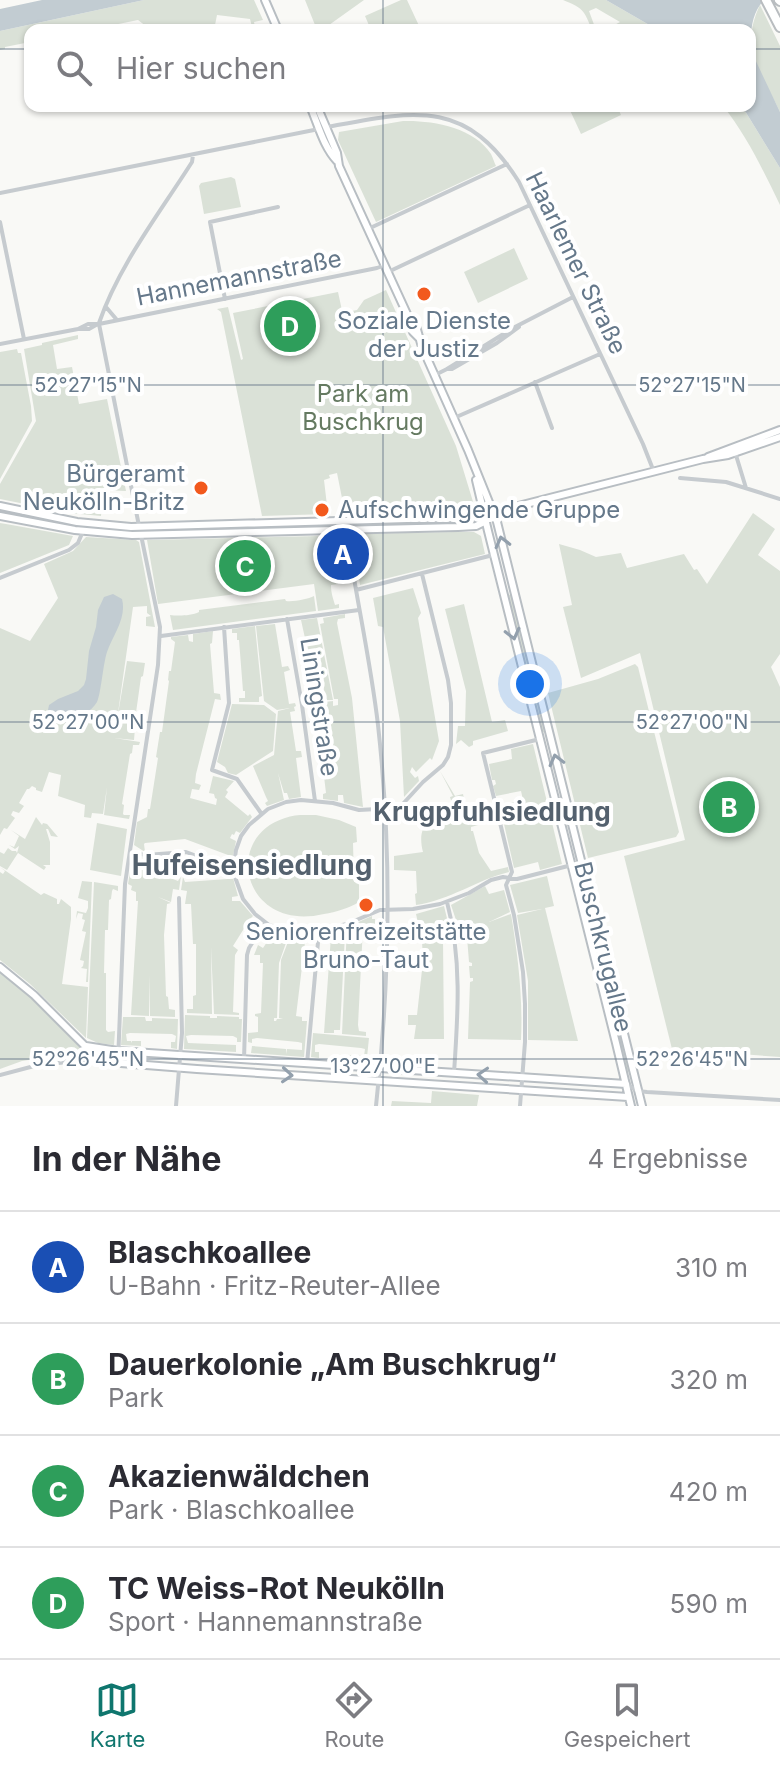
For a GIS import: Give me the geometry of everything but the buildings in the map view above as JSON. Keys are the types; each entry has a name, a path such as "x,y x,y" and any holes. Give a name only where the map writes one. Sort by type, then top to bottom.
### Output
{"highway":[{"path":"768,3 780,27"}],"main road":[{"path":"265,0 275,24"},
{"name":"Buschkrugallee","path":"314,112 337,153 337,161 368,229 410,320 416,326 494,513 642,1106"},
{"name":"Buschkrugallee","path":"319,112 323,128"},
{"path":"0,516 83,531 473,526 494,513 703,459 718,458 780,430"},
{"path":"735,450 780,437"},
{"name":"Buschkrugallee","path":"473,465 631,1106"},
{"path":"0,506 140,531 345,521 485,519"},
{"path":"503,593 514,590"},
{"path":"540,739 550,736"},
{"path":"572,865 582,863"},
{"path":"0,967 34,995 99,1059 628,1097"},
{"path":"86,1046 181,1056 626,1084"}],"street":[{"name":"Haarlemer Straße","path":"0,193 385,116 434,115 460,123 492,146 519,182 654,472"},
{"path":"118,1062 125,884 161,636 99,324 124,271 192,162 193,155"},
{"path":"368,229 507,164"},
{"name":"Hannemannstraße","path":"0,344 90,329 117,320 386,268 530,205"},
{"path":"225,299 210,222 278,207"},
{"path":"0,222 24,339"},
{"path":"435,375 452,369 521,325 573,297"},
{"path":"106,306 117,320"},
{"path":"454,418 600,354"},
{"path":"535,382 552,428"},
{"path":"735,450 746,488"},
{"path":"696,473 705,480"},
{"path":"680,478 726,482 780,499"},
{"path":"345,521 376,715 386,809 388,909 376,1106"},
{"path":"0,578 69,550 78,543 83,531"},
{"path":"356,590 494,555"},
{"path":"422,574 448,680 451,703 448,757 400,807 359,810 315,801 286,802 261,813 241,836 236,850 236,883 243,899 265,922 290,932 319,931 341,926 380,910 424,908 447,902 491,880 517,879 572,865"},
{"path":"161,636 359,610"},
{"name":"Liningstraße","path":"287,619 315,801"},
{"path":"224,627 229,703 212,771 237,779 261,813"},
{"path":"520,1106 525,1004 523,972 506,885 512,872 483,753 540,739"},
{"path":"130,853 186,852 226,867"},
{"path":"146,855 183,870 234,868"},
{"path":"176,1106 182,1033 179,898"},
{"path":"447,902 455,935 458,988 454,1073"},
{"path":"244,1060 247,955 265,922"},
{"path":"307,1064 319,931"},
{"path":"80,1061 86,1046"},
{"path":"0,1075 38,1065 99,1059"},
{"path":"626,1084 638,1091 780,1100"},
{"path":"628,1097 638,1091"}],"green space":[{"path":"144,0 254,0 263,20 251,24 250,19 217,15 215,24 143,24 138,20 118,24 33,24"},
{"path":"305,0 364,0 330,24 315,24"},
{"path":"407,0 418,24 368,24 365,16"},
{"path":"563,0 606,0 648,24 616,24 620,22 596,8 589,11 594,24 590,24 582,10"},
{"path":"760,5 780,46 780,112 756,62 754,20"},
{"path":"24,26 24,43 0,50 0,31"},
{"path":"571,112 620,112 621,115 581,134"},
{"path":"728,112 746,112 780,168 780,205 761,166"},
{"path":"403,121 439,124 463,131 483,145 496,166 376,222 338,140 339,132"},
{"path":"231,177 235,179 241,207 204,214 201,183"},
{"path":"514,248 528,279 478,303 464,272"},
{"name":"Park am Buschkrug","path":"386,290 456,446 474,505 471,510 345,513 337,473 324,480 328,514 262,516 221,312 217,309 228,307 241,360 233,313 338,292 343,315 357,310 364,300"},
{"path":"78,335 78,339 53,345 57,369 72,367 79,404 107,399 126,491 103,490 101,516 0,499 0,484 36,421 24,349"},
{"path":"17,349 21,353 32,421 0,479 0,352"},
{"path":"753,513 775,529 758,555 780,571 780,654 771,667 780,687 780,1057 672,1049 624,856 685,840 640,653 581,678 563,607 572,605 559,544 596,557 621,553 627,568 684,554 707,584"},
{"path":"0,523 73,536 69,545 0,573"},
{"path":"474,532 481,536 485,554 360,585 353,539 356,534"},
{"path":"334,536 341,580 331,588 335,605 339,604 339,608 318,611 314,584 158,604 147,540"},
{"path":"86,537 139,542 155,627 146,626 146,617 151,616 147,613 147,606 133,607 117,720 127,661 145,663 134,740 114,738 140,742 133,745 130,754 122,804 123,814 130,815 129,819 104,815 107,787 103,814 92,813 91,818 84,817 85,805 58,796 61,775 49,772 42,792 32,786 27,789 19,803 24,806 19,813 13,811 11,815 15,818 0,835 0,628 30,641 58,598 44,564 73,551"},
{"path":"413,588 421,613 418,618 439,741 432,760 430,758 416,772 412,767 410,772 415,778 418,776 419,781 404,797 400,721 383,627 378,626 373,598"},
{"path":"513,594 547,731 541,733 508,595"},
{"path":"314,596 316,611 173,630 170,615 188,615 199,610 285,599 297,601"},
{"path":"464,604 492,722 505,720 508,731 473,741 469,747 461,740 456,744 458,726 465,726 466,691 445,609"},
{"path":"345,614 345,618 338,619 337,623 352,698 363,807 344,803 343,795 338,795 338,801 323,799 326,793 320,721 323,720 321,707 317,703 333,701 333,706 338,705 338,699 334,699 320,624 324,623 323,618"},
{"path":"317,618 333,700 326,700 320,669 312,670 301,620"},
{"path":"275,624 282,667 288,666 290,670 284,672 289,704 295,703 296,706 295,711 290,712 296,751 301,751 302,757 296,758 301,797 289,799 278,773 284,800 267,806 265,803 268,801 253,766 274,755 278,711 290,708 277,710 264,701 256,626"},
{"path":"255,626 262,696 259,702 239,702 239,698 245,698 245,691 239,640 232,629"},
{"path":"213,631 210,644 214,693 220,694 221,700 215,699 196,774 195,783 201,785 199,790 192,789 190,798 216,805 217,799 209,793 213,776 234,781 226,790 225,797 252,817 240,833 236,831 230,838 236,841 232,861 226,861 228,855 185,839 145,843 145,852 134,845 137,822 147,817 150,809 175,642 171,637 188,635 189,641 193,642 193,634"},
{"path":"635,664 679,832 676,837 588,858 548,693 598,679"},
{"path":"232,704 264,705 276,714 273,751 236,775 228,773 217,762"},
{"path":"533,744 562,864 540,870 538,862 514,868 504,824 528,818 525,810 502,815 500,805 523,800 521,791 496,796 493,786 496,784 492,780 489,764 512,759 511,749"},
{"path":"440,771 455,796 463,794 466,809 492,803 496,820 471,827 471,831 479,853 491,871 508,867 509,872 441,899 416,905 416,871 394,870 394,856 423,852 422,835 427,823 453,807 450,797 453,796"},
{"path":"316,815 356,827 357,842 353,843 354,882 359,882 359,902 324,914 297,916 275,910 260,897 250,881 248,862 253,844 265,829 285,818"},
{"path":"36,817 58,837 51,836 46,829 50,842 50,865 43,865 46,867 44,870 18,853 7,870 0,866 0,852 4,854 8,848 17,853 19,846 15,849 9,845 14,847 19,836 11,830 25,839"},
{"path":"97,823 127,829 121,876 90,870"},
{"path":"135,856 145,858 142,867 178,881 181,876 179,890 173,889 171,902 158,897 171,903 167,904 164,935 166,996 169,1009 175,1010 175,1017 150,1016 150,975 149,1016 131,1015 138,901 136,892 128,884"},
{"path":"0,867 41,895 44,893 57,899 57,904 61,899 71,907 62,984 88,987 86,1038 0,960 0,872 3,874 5,871"},
{"path":"581,869 631,1072 627,1072 616,1034 575,870"},
{"path":"230,874 238,896 232,897 232,901 240,901 253,916 233,946 238,950 235,955 233,1012 239,1015 214,1014 211,947 212,1014 187,1013 187,1009 193,1009 193,996 196,995 196,944 193,944 191,904 185,904 187,891 181,890 183,877 185,882 228,879"},
{"path":"547,876 554,906 545,908 578,1041 528,1040 528,981 517,915 542,909 518,913 510,885"},
{"path":"82,881 92,882 88,982 87,969 81,968 84,961 80,960 86,932 82,931 85,920 82,919 83,914 78,913 76,919 77,911 86,913 88,908 88,901 78,898"},
{"path":"94,882 118,886 118,891 113,889 109,900 108,930 105,930 106,1030 115,1031 114,1045 87,1038"},
{"path":"485,886 489,894 504,890 510,912 489,922 511,914 519,977 521,1040 468,1039 470,982 473,978 470,978 469,966 472,963 469,962 467,937 485,936 485,924 460,932 451,905"},
{"path":"444,906 452,939 443,940 444,1039 414,1039 416,1025 408,1025 408,1015 417,1015 423,961 416,914"},
{"path":"372,916 375,929 372,929 372,924 363,927 358,1025 359,1031 366,1032 366,1036 342,1034 347,927"},
{"path":"273,929 285,933 284,939 287,940 279,963 277,1018 274,1021 283,1019 279,1018 281,960 291,934 306,934 296,1016 307,1021 304,1057 251,1053 252,1046 286,1049 286,1054 287,1049 302,1050 302,1043 257,1038 252,1039 252,1043 248,1042 248,1033 258,1032 258,1017 255,1014 261,1013 263,963 260,963 260,955 254,955 258,945 263,948"},
{"path":"340,929 340,934 345,934 340,1030 324,1033 329,935 330,931"},
{"path":"0,971 36,1001 81,1046 80,1057 48,1061 47,1057 0,1069"},
{"path":"185,1015 242,1019 241,1042 233,1036 186,1036 188,1043 236,1045 236,1052 184,1049"},
{"path":"123,1017 145,1017 146,1021 152,1021 152,1018 178,1019 177,1049 171,1048 176,1036 172,1034 130,1033 126,1034 127,1041 141,1041 141,1046 121,1045"},
{"path":"313,1033 369,1038 367,1057 363,1061 349,1060 350,1055 364,1056 365,1049 319,1044 315,1045 315,1052 319,1052 319,1058 311,1057"},
{"path":"432,1091 479,1095 477,1106 391,1106 392,1101 431,1103"}],"shaded area":[{"path":"42,0 144,0 0,31 0,9"},
{"path":"606,0 764,0 752,24 648,24"},
{"path":"756,61 780,112 780,168 746,112 756,112"},
{"path":"113,594 122,599 123,613 107,652 97,702 87,712 74,717 53,714 48,710 49,705 84,685 98,610 104,597"},
{"path":"295,859 341,862 342,868 317,875 298,875 292,865"}],"place":[{"name":"Soziale Dienste der Justiz","path":"424,294"},
{"name":"TC Weiss-Rot Neukölln","path":"290,326"},
{"name":"Bürgeramt Neukölln-Britz","path":"201,488"},
{"name":"Aufschwingende Gruppe","path":"322,510"},
{"name":"Blaschkoallee","path":"343,554"},
{"name":"Akazienwäldchen","path":"245,566"},
{"name":"Dauerkolonie „Am Buschkrug“","path":"729,807"},
{"name":"Seniorenfreizeitstätte Bruno-Taut","path":"366,905"}],"district":[{"name":"Krugpfuhlsiedlung","path":"492,812"},
{"name":"Hufeisensiedlung","path":"252,865"}]}
